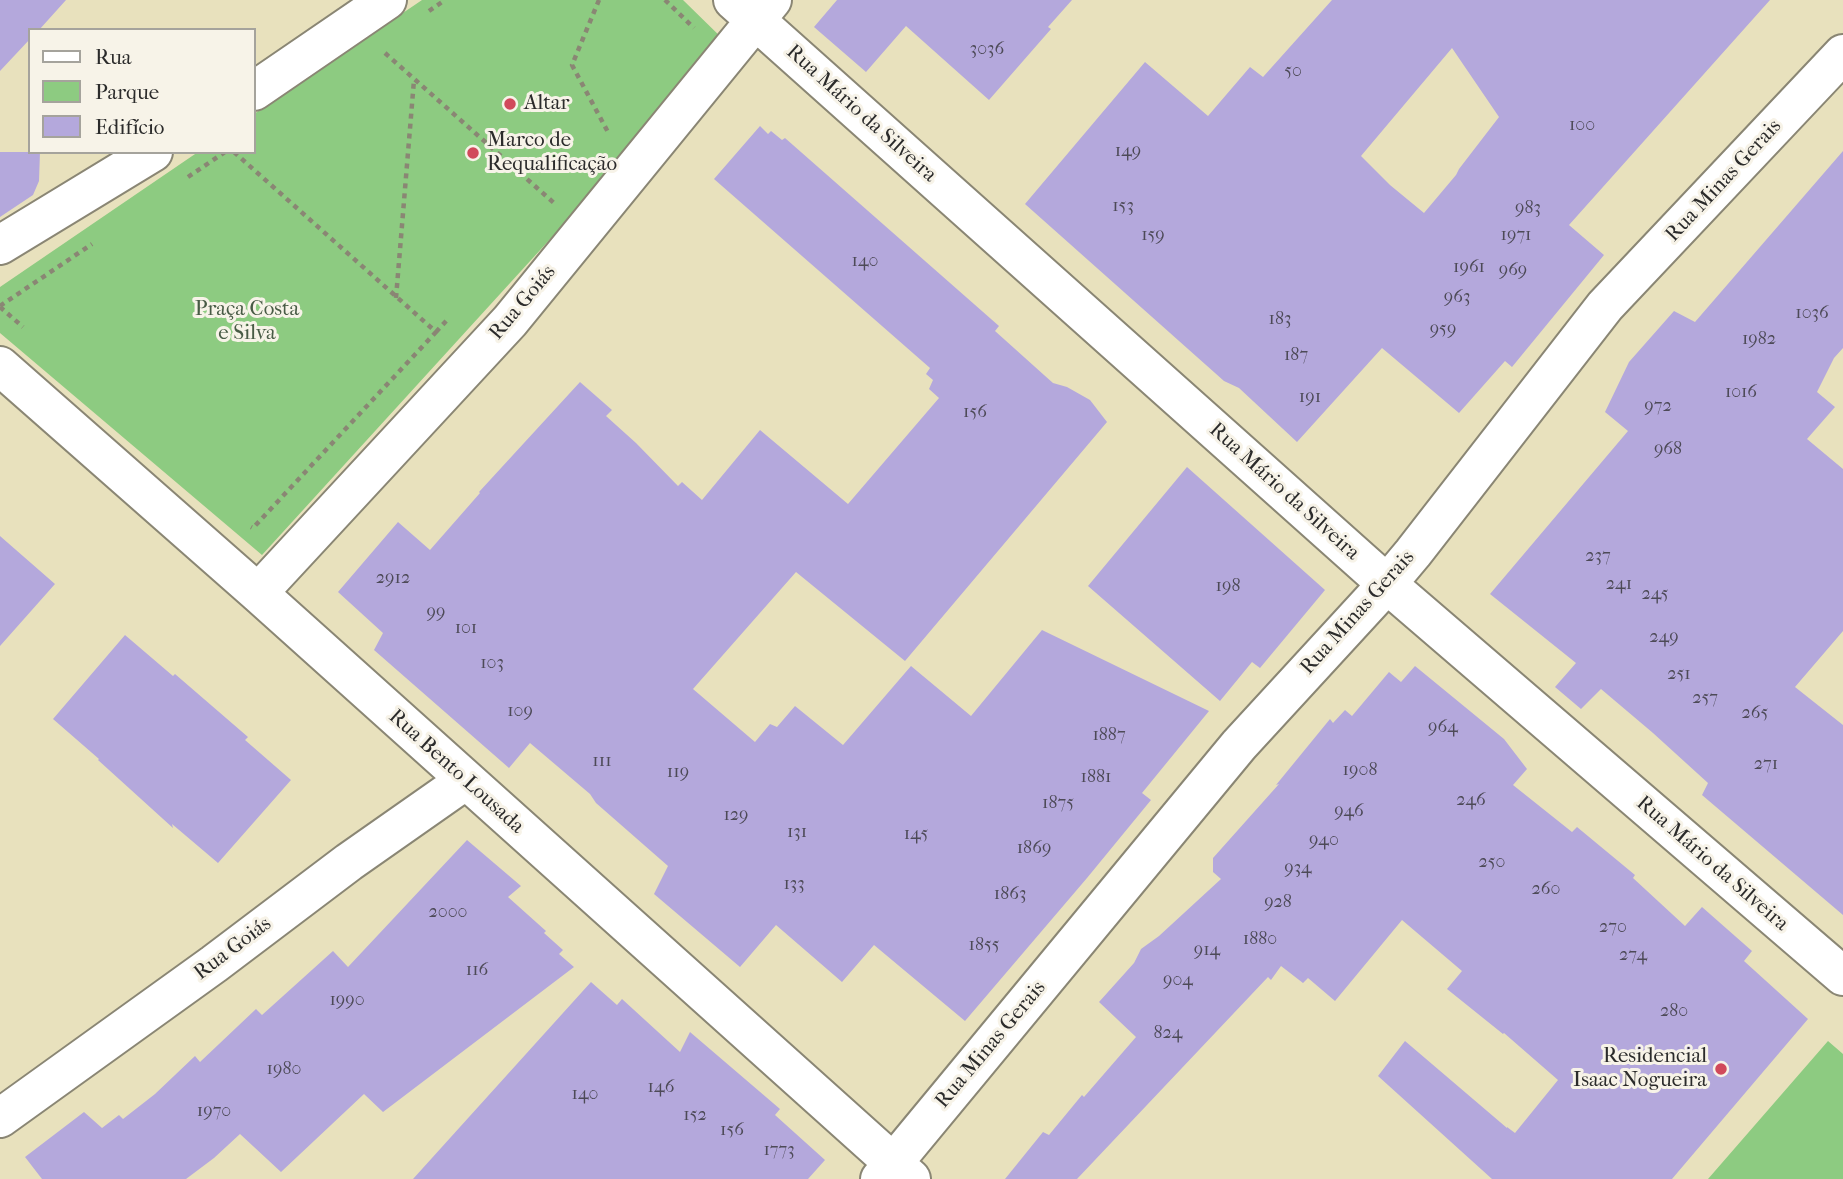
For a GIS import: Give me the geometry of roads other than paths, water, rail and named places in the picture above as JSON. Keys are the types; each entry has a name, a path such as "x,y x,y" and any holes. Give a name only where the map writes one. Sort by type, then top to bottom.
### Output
{"street":[{"path":"256,90 387,0"},
{"name":"Rua Mário da Silveira","path":"753,6 1387,584 1843,975"},
{"name":"Rua Goiás","path":"258,593 510,321 753,6"},
{"name":"Rua Minas Gerais","path":"895,1174 1239,745 1413,553 1605,306 1843,54"},
{"path":"0,245 150,154"},
{"name":"Rua Bento Lousada","path":"0,366 466,780 895,1174"},
{"name":"Rua Goiás","path":"0,1118 214,964 349,862 466,780"}],"place":[{"name":"Altar","path":"510,104"},
{"name":"Marco de Requalificação","path":"473,153"},
{"name":"Residencial Isaac Nogueira","path":"1721,1069"}],"park label":[{"name":"Praça Costa e Silva","path":"247,322"}]}
